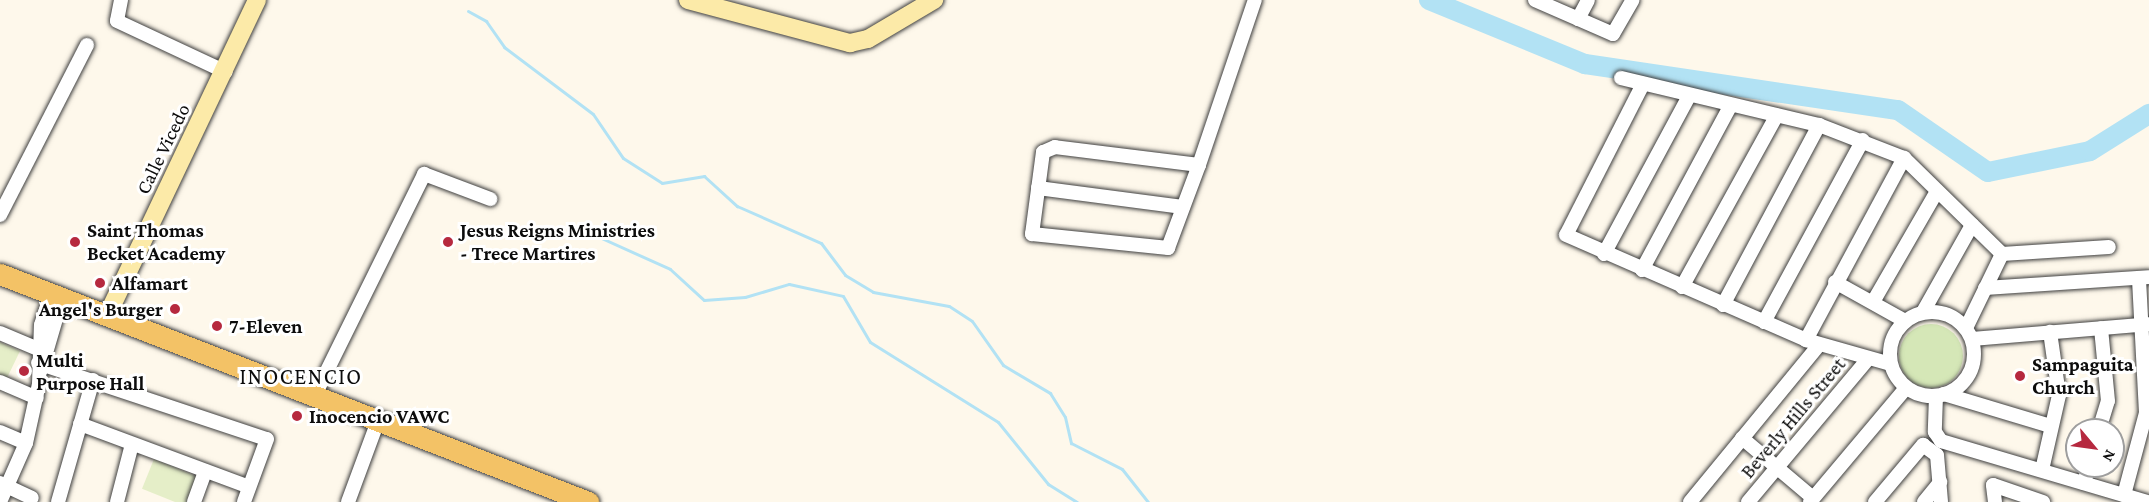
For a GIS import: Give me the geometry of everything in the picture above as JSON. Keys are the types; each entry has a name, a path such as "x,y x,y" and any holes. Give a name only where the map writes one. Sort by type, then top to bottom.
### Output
{"main road":[{"path":"0,273 588,502"}],"street":[{"path":"121,0 117,21 226,72"},
{"name":"Calle Vicedo","path":"107,316 226,72 257,0"},
{"path":"688,0 850,43 867,39 934,0"},
{"path":"1198,165 1055,147 1043,152 1032,234 1168,248 1198,165 1255,0"},
{"path":"1578,19 1588,0"},
{"path":"1543,1 1613,34 1633,0"},
{"path":"0,215 87,45"},
{"path":"1622,78 1689,96 1819,125 1863,140 1904,158 2002,254 2109,247"},
{"path":"1643,84 1566,227 1572,240 1812,342 1891,364"},
{"path":"1604,254 1689,96"},
{"path":"1642,270 1731,105"},
{"path":"1682,287 1777,115"},
{"path":"1723,304 1819,125"},
{"path":"1764,322 1863,140"},
{"path":"1690,502 1742,438 1812,342 1835,282 1904,158"},
{"path":"314,397 424,174 490,199"},
{"path":"1038,188 1183,207"},
{"path":"1873,302 1936,191"},
{"path":"1923,312 1972,225"},
{"path":"2002,254 1985,288 1969,334 1973,359 1966,378 1940,395 1935,432 1941,441 2147,502"},
{"path":"1985,288 2144,277 2146,413 2124,495"},
{"path":"1835,282 1905,321"},
{"path":"0,502 5,485 26,443 37,398 41,361 57,296"},
{"path":"2051,426 1940,395 1906,388 1891,364 1895,333 1905,321 1923,312 1947,314 1969,334 2050,332 2144,325"},
{"path":"2101,328 2108,401 2103,418"},
{"path":"2042,470 2059,395 2050,332"},
{"path":"0,333 41,361 267,439 244,502"},
{"name":"Beverly Hills Street","path":"1748,502 1868,359"},
{"path":"58,502 93,380"},
{"path":"0,382 37,398"},
{"path":"1742,438 1812,500 1906,388"},
{"path":"348,502 378,421"},
{"path":"80,424 249,487"},
{"path":"0,432 26,443"},
{"path":"117,502 132,444"},
{"path":"1875,502 1923,445 1937,455 1941,502"},
{"path":"194,502 205,471"},
{"path":"2084,483 2085,478"},
{"path":"1924,502 1940,482"},
{"path":"1995,502 1993,484 2043,502"},
{"path":"5,485 32,498"}],"green space":[{"path":"1931,324 1949,330 1957,338 1963,356 1957,374 1949,382 1931,388 1913,382 1905,374 1899,356 1905,338 1913,330"},
{"path":"0,342 20,351 7,378 0,375"},
{"path":"154,459 197,476 186,502 175,502 142,489"}],"waterway":[{"path":"1429,0 1585,64 1898,110 1988,172 2090,151 2149,114"},
{"path":"468,11 486,21 504,47 593,114 623,158 662,183 704,176 737,206 821,243 845,275 873,292 949,306 972,321 1003,365 1050,393 1065,417 1071,443 1122,469 1148,502"},
{"path":"577,227 670,269 704,300 745,297 789,284 843,296 870,342 998,422 1048,484 1077,502"}],"place":[{"name":"Saint Thomas Becket Academy","path":"75,242"},
{"name":"Jesus Reigns Ministries - Trece Martires","path":"448,242"},
{"name":"Alfamart","path":"100,283"},
{"name":"Angel's Burger","path":"175,309"},
{"name":"7-Eleven","path":"217,326"},
{"name":"Multi Purpose Hall","path":"24,371"},
{"name":"Sampaguita Church","path":"2020,376"},
{"name":"Inocencio VAWC","path":"297,416"}],"district":[{"name":"INOCENCIO","path":"301,377"}]}
